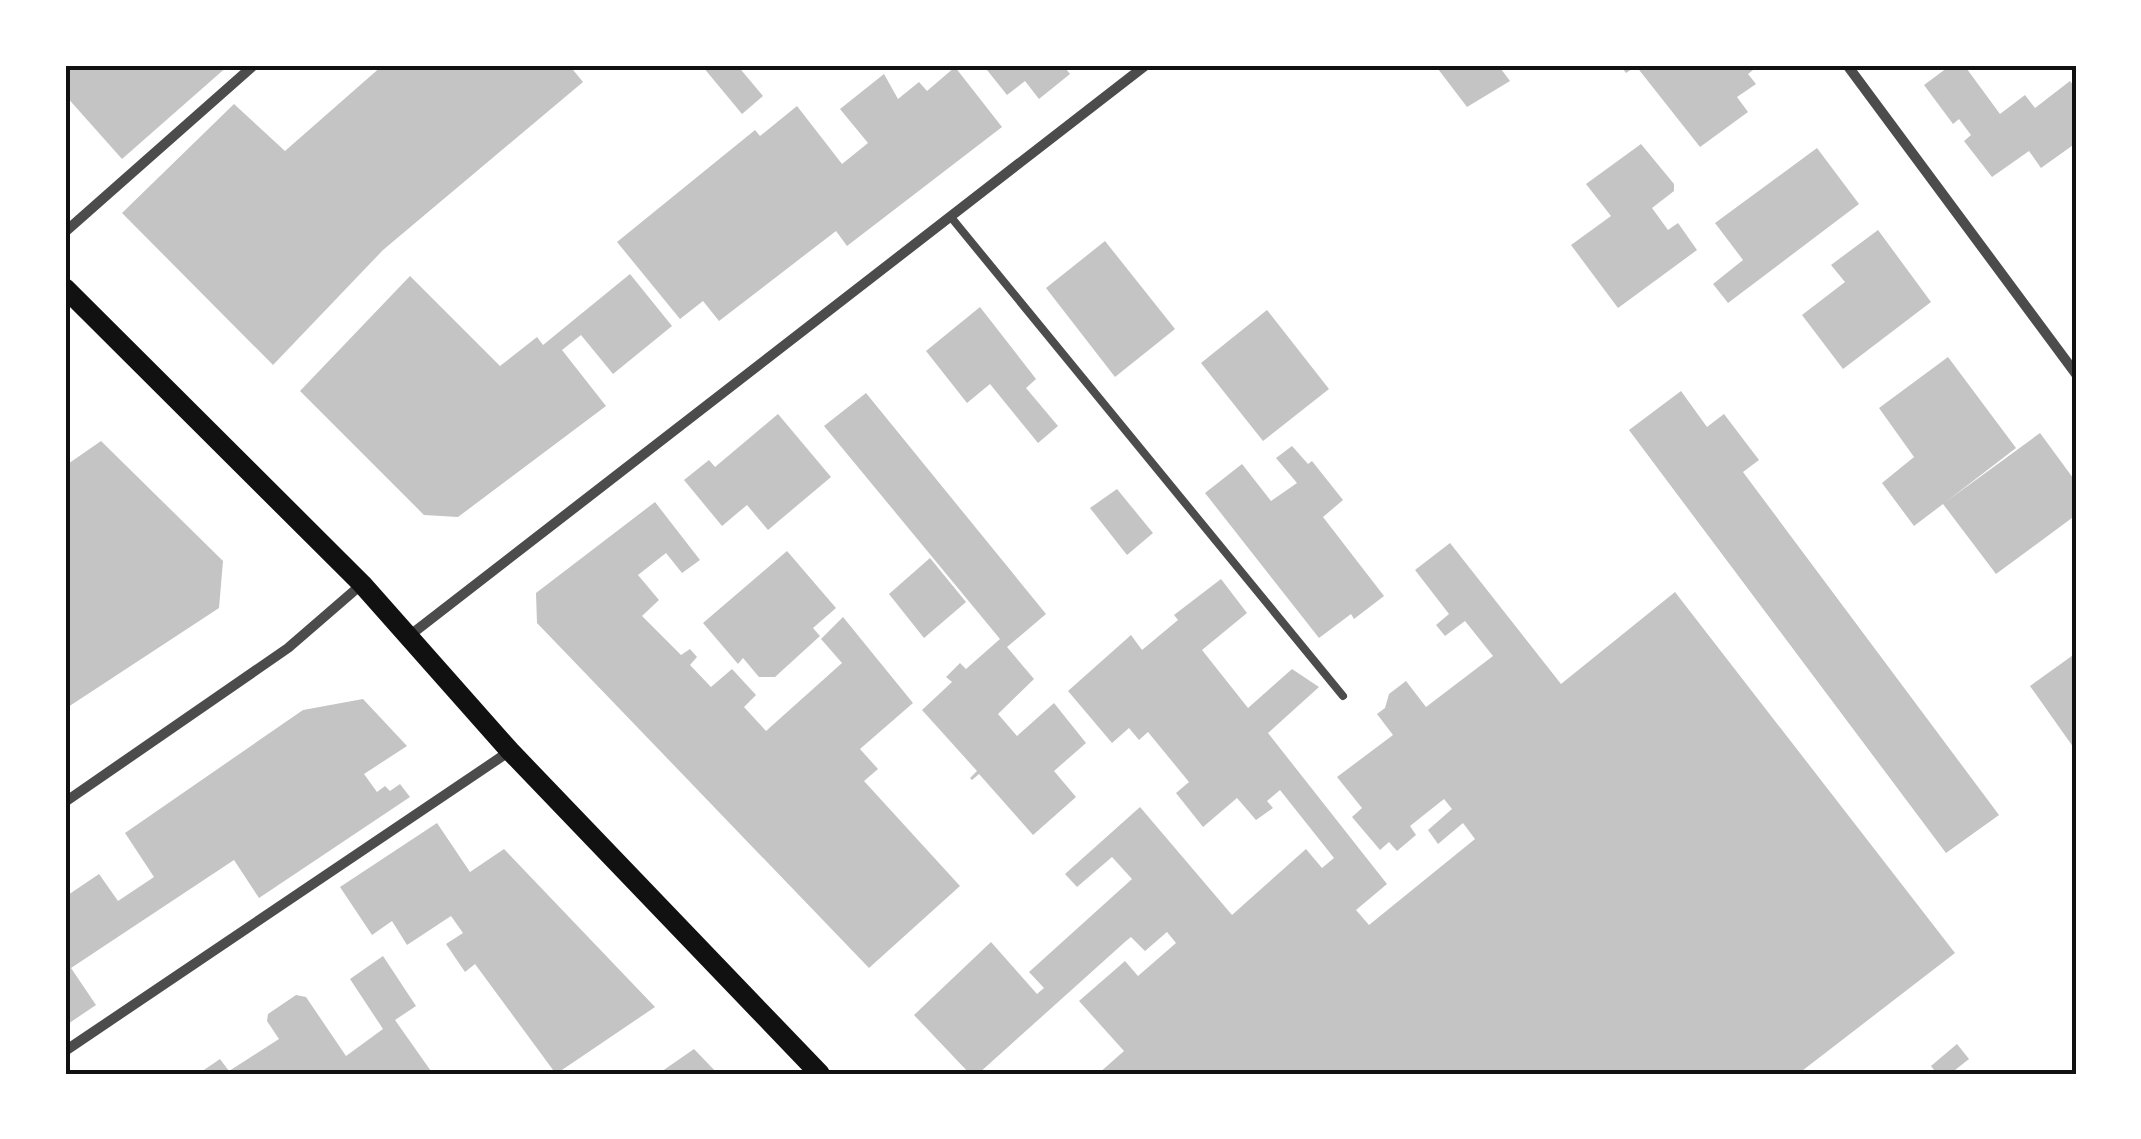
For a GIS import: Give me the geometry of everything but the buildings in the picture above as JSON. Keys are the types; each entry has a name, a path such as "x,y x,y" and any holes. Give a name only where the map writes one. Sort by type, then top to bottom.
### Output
{"main road":[{"path":"65,288 362,584 510,751 820,1074"}],"street":[{"path":"65,232 254,65"},
{"path":"409,636 1146,65"},
{"path":"1848,65 2076,374"},
{"path":"65,802 288,648 362,584"},
{"path":"65,1051 510,751"}],"lane":[{"path":"950,216 1343,696"}]}
